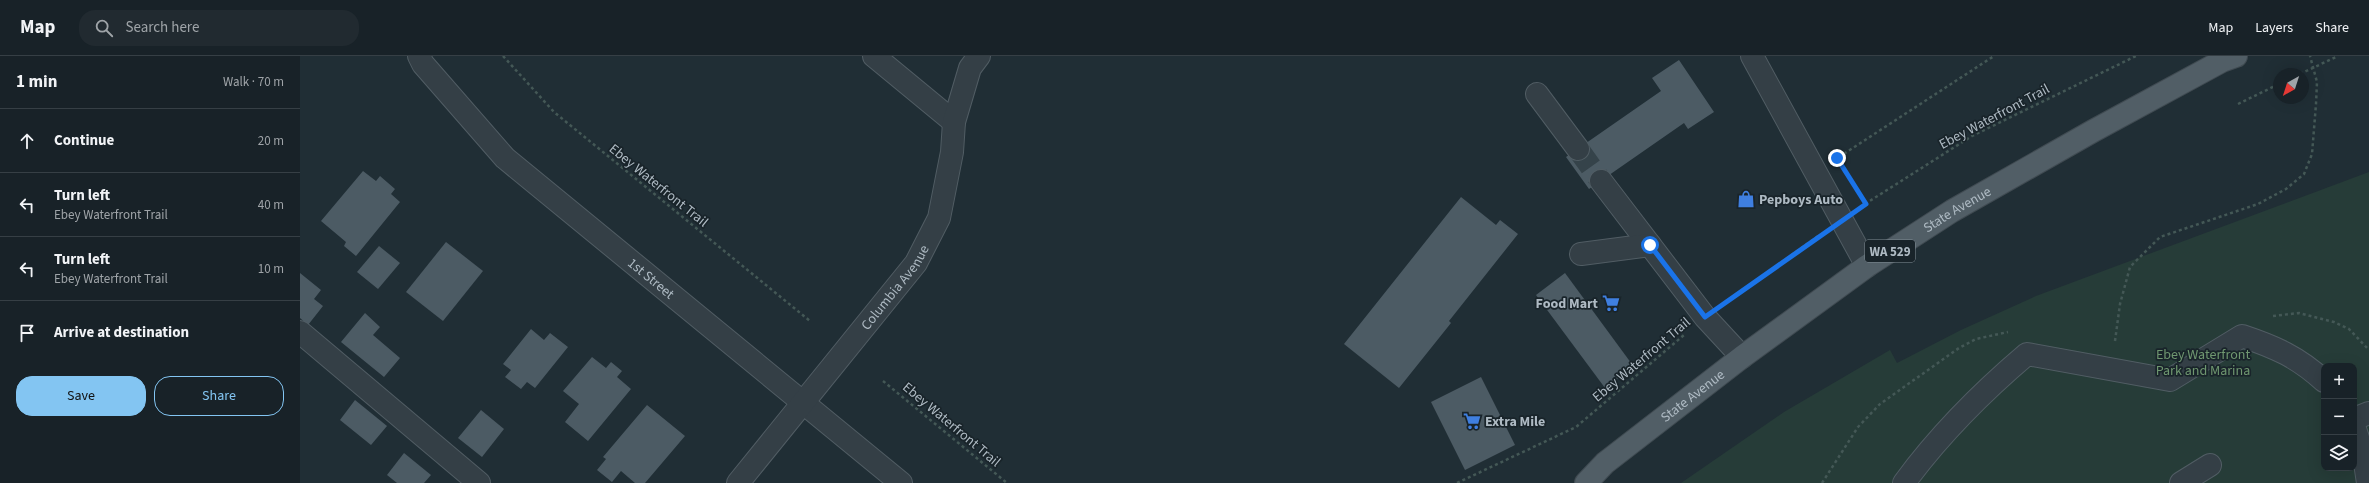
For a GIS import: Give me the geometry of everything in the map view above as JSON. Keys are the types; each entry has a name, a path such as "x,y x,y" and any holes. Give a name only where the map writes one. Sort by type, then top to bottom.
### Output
{"main road":[{"name":"State Avenue","path":"1586,483 1605,463 1742,357 1867,266 1952,211 2093,131 2229,58"}],"street":[{"name":"1st Street","path":"419,56 423,64 505,158 901,483"},
{"path":"874,56 954,122"},
{"name":"Columbia Avenue","path":"738,483 916,263 939,218 952,152 954,122 970,68 979,56"},
{"path":"1752,56 1867,266"},
{"path":"1537,94 1578,149"},
{"path":"1601,181 1705,317 1742,357"},
{"path":"1581,254 1650,245"},
{"path":"300,332 479,483"},
{"path":"1904,483 1949,426 1990,386 2027,354 2170,380 2242,336 2276,348 2306,364 2321,377"},
{"path":"2357,418 2369,413"},
{"path":"2357,435 2368,474"},
{"path":"2181,483 2210,465"}],"path":[{"name":"Ebey Waterfront Trail","path":"503,56 554,112 810,321"},
{"path":"1841,165 1837,158 1994,56"},
{"name":"Ebey Waterfront Trail","path":"1458,483 1576,427 1705,317 1841,219 1972,136 2136,56"},
{"path":"2115,343 2120,304 2130,267 2160,237 2258,204 2286,189 2304,174 2312,154 2316,104 2317,82 2310,56"},
{"path":"2309,70 2338,56"},
{"path":"2238,104 2273,87"},
{"path":"1862,197 1866,204"},
{"name":"Ebey Waterfront Trail","path":"884,381 1007,483"}],"green space":[{"name":"Ebey Waterfront Park and Marina","path":"2369,172 2369,483 1681,483 1784,412 1890,350 1897,363 1961,330 2036,296"}],"building":[{"path":"1679,60 1714,112 1688,129 1684,123 1589,189 1566,157 1661,91 1652,78"},
{"path":"363,171 376,181 380,176 395,189 391,194 400,202 356,256 344,246 346,242 321,221"},
{"path":"1461,197 1496,225 1500,220 1518,234 1449,321 1451,323 1399,388 1344,344"},
{"path":"446,242 483,271 443,321 406,292"},
{"path":"379,246 400,263 378,289 357,272"},
{"path":"300,273 321,290 314,299 323,306 308,325 300,318"},
{"path":"1565,273 1634,367 1605,388 1536,295"},
{"path":"365,313 380,327 373,335 400,358 384,377 341,342"},
{"path":"531,329 544,340 550,333 568,347 535,388 527,382 521,389 505,377 511,370 503,364"},
{"path":"592,357 606,368 611,362 622,371 617,377 631,389 588,441 565,422 579,404 563,391"},
{"path":"1481,377 1515,445 1465,470 1431,402"},
{"path":"355,400 387,426 371,445 340,420"},
{"path":"647,405 685,436 645,483 635,483 621,471 612,482 597,470 606,459 603,457"},
{"path":"481,410 504,429 482,457 458,438"},
{"path":"404,453 431,475 424,483 397,483 387,475"}],"tunnel":[{"path":"1578,149 1601,181"}],"place":[{"name":"Pepboys Auto","path":"1746,199"},
{"name":"Food Mart","path":"1611,303"},
{"name":"Extra Mile","path":"1472,421"}],"route":[{"path":"1650,245 1705,317 1841,219 1866,204 1837,158"}]}
